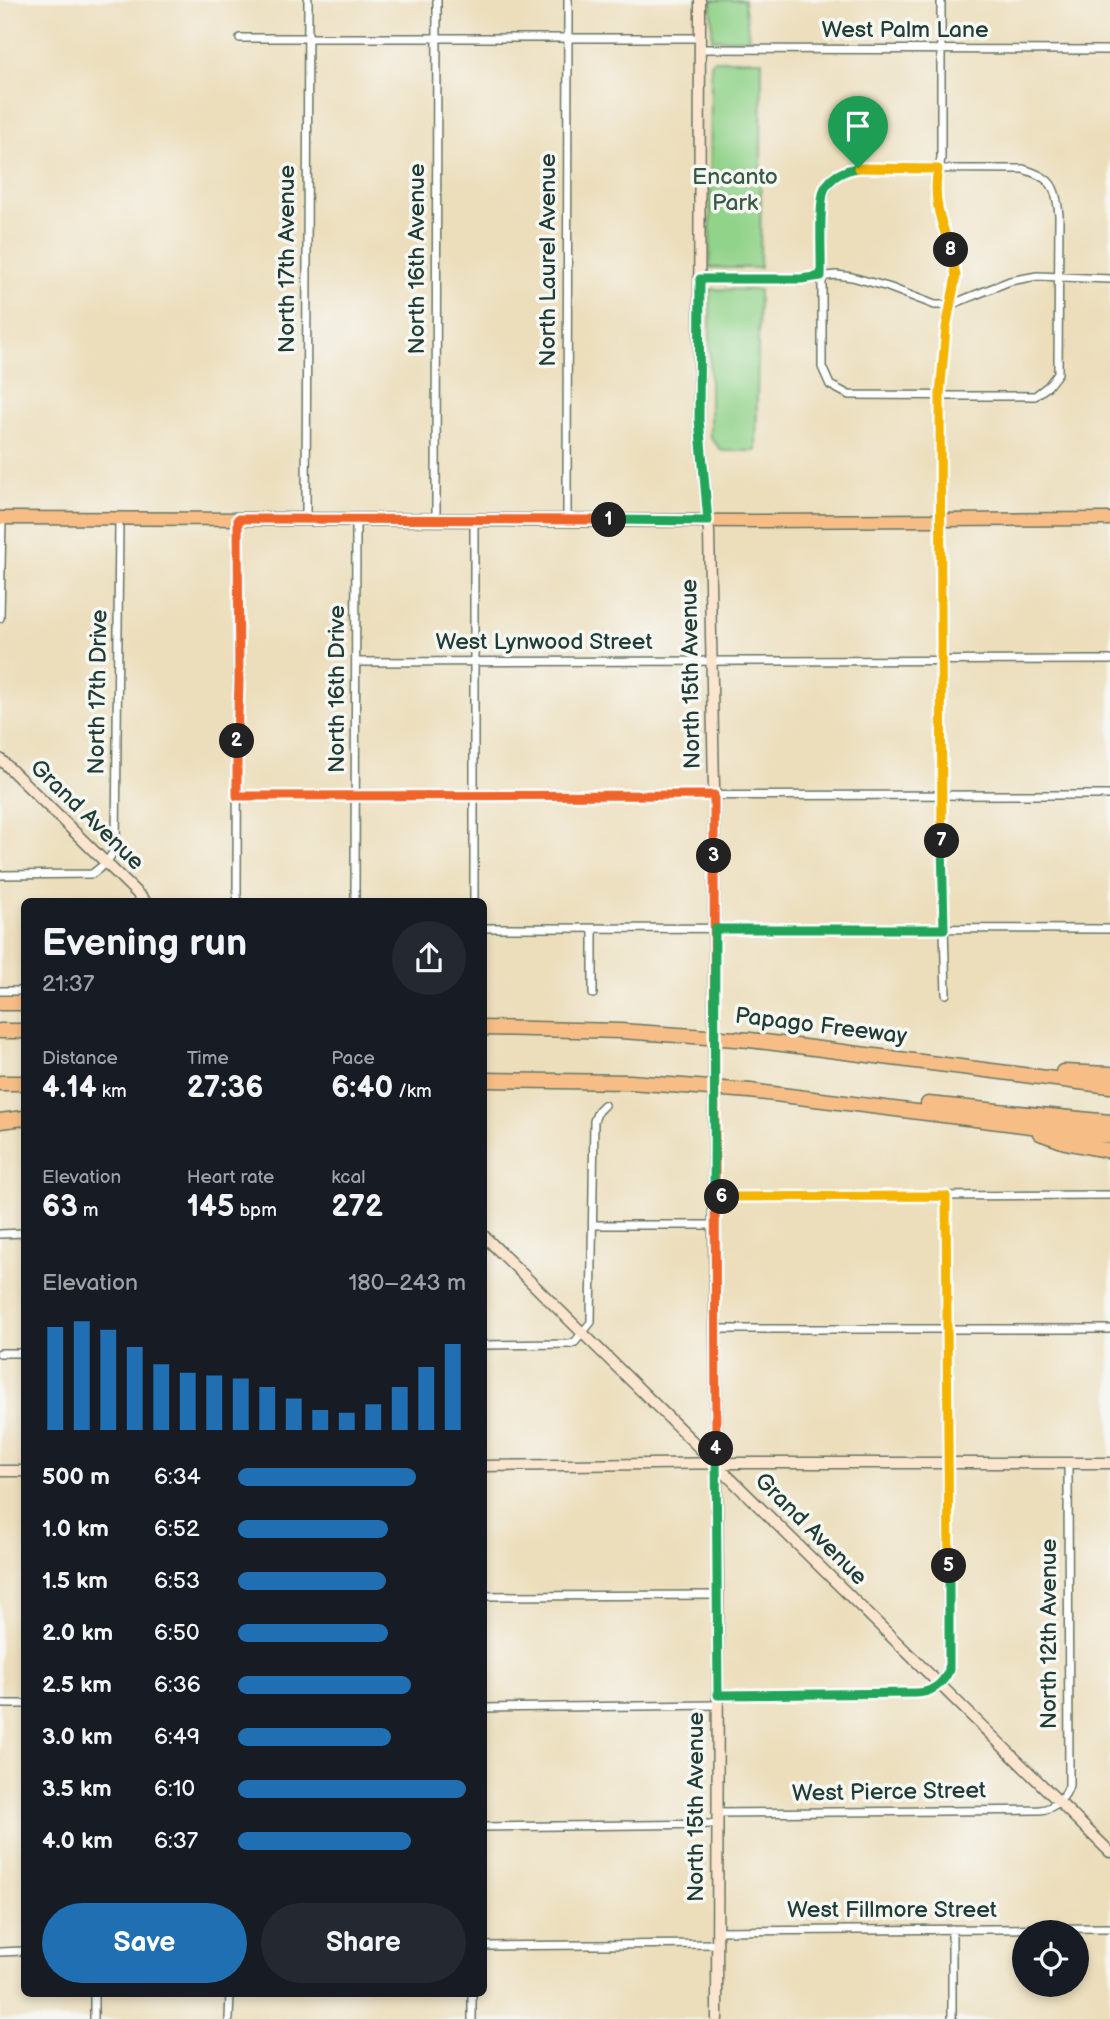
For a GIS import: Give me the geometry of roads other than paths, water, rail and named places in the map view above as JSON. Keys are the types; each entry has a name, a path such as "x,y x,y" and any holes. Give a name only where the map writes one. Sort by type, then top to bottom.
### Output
{"highway":[{"path":"0,1003 21,1003"},
{"name":"Papago Freeway","path":"487,1028 621,1031 750,1040 1110,1086"},
{"path":"0,1031 21,1031"},
{"path":"988,1069 1110,1074"},
{"path":"487,1080 618,1082 750,1091 1110,1136"},
{"path":"0,1083 21,1083"},
{"path":"829,1099 956,1105 1110,1122"},
{"path":"0,1121 21,1118"},
{"path":"1018,1124 1065,1142 1110,1151"}],"main road":[{"path":"1,518 708,521 1110,519"}],"street":[{"name":"North 17th Avenue","path":"306,519 307,0"},
{"name":"North 16th Avenue","path":"436,519 437,0"},
{"name":"North Laurel Avenue","path":"567,520 568,0"},
{"name":"North 15th Avenue","path":"701,0 699,419 708,521 714,795 717,2019"},
{"path":"941,0 941,158 935,191 939,218 951,251 956,276 940,395 946,994"},
{"name":"West Palm Lane","path":"240,38 568,38 941,50 1110,50"},
{"path":"938,169 1023,169 1040,174 1051,182 1058,196 1058,373 1048,386 1035,396 849,395 830,385 822,367 824,189 846,170 938,169"},
{"path":"700,279 852,277 935,305 950,305 1010,281 1037,276 1110,279"},
{"path":"0,618 1,518"},
{"name":"North 17th Drive","path":"106,863 116,848 119,519"},
{"path":"237,898 238,519"},
{"name":"North 16th Drive","path":"355,898 356,519"},
{"path":"474,519 474,898"},
{"name":"West Lynwood Street","path":"356,662 1110,660"},
{"name":"Grand Avenue","path":"0,759 142,898"},
{"path":"237,796 1110,795"},
{"path":"0,875 92,874 106,863"},
{"path":"487,929 1110,929"},
{"path":"593,929 593,994"},
{"path":"0,991 21,991"},
{"path":"487,1345 570,1344 583,1333 593,1318 594,1121 604,1105"},
{"path":"714,1197 1110,1195"},
{"path":"487,1708 924,1693 939,1684 949,1670 946,1196"},
{"path":"594,1225 714,1225"},
{"path":"0,1234 21,1233"},
{"name":"Grand Avenue","path":"487,1239 1110,1852"},
{"path":"716,1329 1110,1329"},
{"path":"0,1353 21,1353"},
{"path":"487,1466 1110,1462"},
{"name":"North 12th Avenue","path":"1059,1802 1068,1791 1069,1785 1068,1463"},
{"path":"0,1471 21,1471"},
{"path":"487,1596 718,1595"},
{"path":"4,1704 21,1704"},
{"name":"West Pierce Street","path":"487,1827 1046,1810 1059,1802"},
{"name":"West Fillmore Street","path":"717,1931 1110,1928"},
{"path":"952,1929 952,2019"},
{"path":"487,1946 717,1944"},
{"path":"0,1952 21,1951"},
{"path":"94,1997 94,2019"},
{"path":"229,2019 230,1997"},
{"path":"471,1997 472,2019"}],"park label":[{"name":"Encanto Park","path":"735,190"}]}
